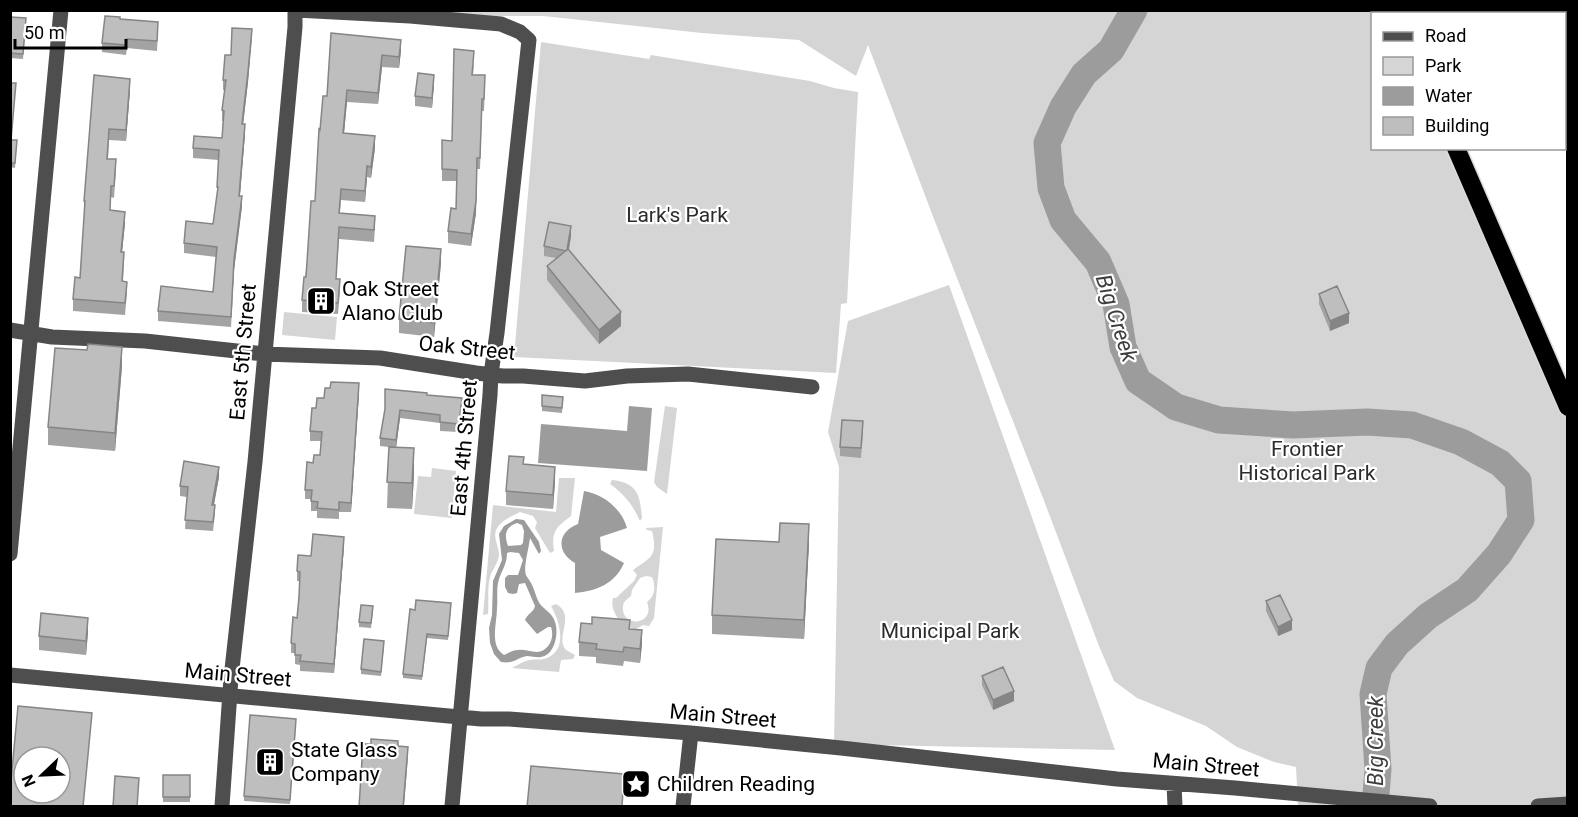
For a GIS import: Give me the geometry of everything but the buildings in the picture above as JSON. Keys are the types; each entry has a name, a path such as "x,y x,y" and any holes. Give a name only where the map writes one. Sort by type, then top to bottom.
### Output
{"highway":[{"path":"1457,150 1568,407"}],"street":[{"path":"10,554 61,10"},
{"name":"East 4th Street","path":"295,10 410,16 501,24 520,32 529,40 491,374 452,807"},
{"name":"East 5th Street","path":"222,807 232,668 255,462 295,10"},
{"name":"Oak Street","path":"10,330 52,337 145,341 264,354 381,358 491,374 585,381 627,376 688,374 812,387"},
{"name":"Main Street","path":"10,675 835,747 1117,779 1430,807"},
{"path":"683,807 690,734"},
{"path":"1174,784 1175,807"},
{"path":"1538,807 1568,804"}],"green space":[{"name":"Frontier Historical Park","path":"296,11 1396,11 1371,12 1371,150 1456,150 1567,407 1567,806 1298,806 1296,767 1274,762 1237,747 1206,726 1137,698 1114,681 868,45 856,76 799,40 702,33 543,16 410,16"},
{"name":"Lark's Park","path":"541,42 649,59 651,55 810,81 858,92 847,303 841,304 836,373 514,357"},
{"name":"Municipal Park","path":"949,285 1115,750 834,744 839,467 828,432 848,321"},
{"path":"284,312 337,317 335,340 282,335"},
{"path":"665,406 677,408 667,494 654,482"},
{"path":"432,468 456,471 452,518 414,514 418,476 431,477"},
{"path":"559,478 575,478 571,516 554,534 554,551 550,553 535,528 537,522 533,516 520,512 507,518 496,531 495,538 499,555 489,581 488,614 483,615 493,505 556,512"},
{"path":"612,480 627,484 636,492 641,510 640,521 628,500 610,484"},
{"path":"663,527 654,618 649,626 643,625 636,629 620,621 612,602 613,598 616,598 634,581 637,575 633,570 652,555 654,540 652,531 646,528","holes":["652,577 654,591 647,602 647,616 643,620 632,621 624,614 624,602 631,596 640,578"]},
{"path":"556,604 565,614 563,645 566,650 575,655 573,659 561,660 559,672 512,668 523,662 544,659 557,650 560,643 559,628 551,606"}],"water":[{"path":"629,406 652,408 647,471 538,463 541,424 627,431"},
{"path":"584,491 605,499 621,515 627,528 600,537 601,550 624,563 616,576 604,585 575,593 575,563 564,553 562,542 566,532 578,524"},
{"path":"516,519 524,520 539,542 541,551 539,554 530,538 525,572 537,599 551,614 556,627 555,643 550,652 539,657 527,656 512,662 501,662 494,654 490,643 489,628 492,615 493,581 502,560 499,534 504,526","holes":["517,523 522,525 524,531 523,543 508,546 506,532","507,553 519,553 523,560 518,575 508,575 505,578 508,593 517,593 519,584 525,583 535,606 525,620 537,634 551,627 550,643 541,651 516,650 504,655 499,651 495,640 499,579"]}],"waterway":[{"name":"Big Creek","path":"1134,10 1111,50 1084,74 1063,107 1047,143 1051,188 1063,220 1098,262 1116,304 1123,347 1138,381 1176,407 1219,420 1293,425 1367,422 1412,425 1461,442 1500,463 1518,481 1521,520 1499,554 1467,590 1428,616 1397,644 1379,668 1373,694 1378,769 1375,806"}],"place":[{"name":"Oak Street Alano Club","path":"321,301"},
{"name":"State Glass Company","path":"270,762"},
{"name":"Children Reading","path":"636,784"}]}
